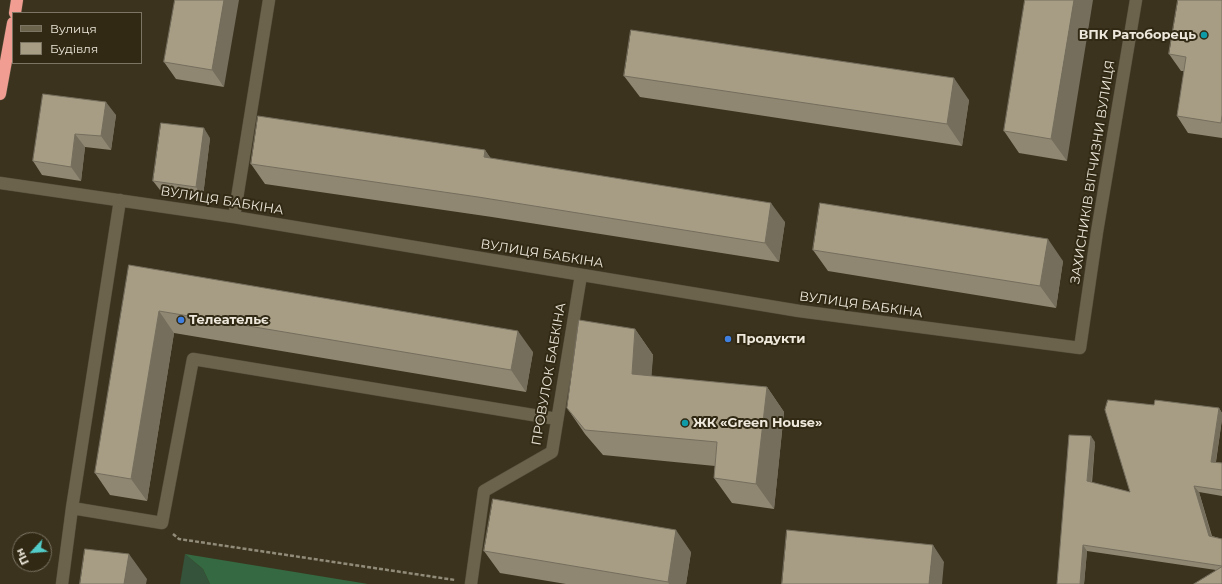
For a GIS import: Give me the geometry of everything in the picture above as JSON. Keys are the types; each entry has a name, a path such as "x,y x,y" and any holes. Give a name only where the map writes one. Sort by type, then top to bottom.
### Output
{"highway":[{"path":"15,12 17,0"},
{"path":"0,94 12,28"}],"street":[{"path":"234,217 269,0"},
{"name":"ЗАХИСНИКІВ ВІТЧИЗНИ ВУЛИЦЯ","path":"1080,348 1097,232 1136,0"},
{"name":"ВУЛИЦЯ БАБКІНА","path":"0,183 234,217 799,311 1080,348"},
{"path":"62,584 72,508 120,200"},
{"name":"ПРОВУЛОК БАБКІНА","path":"475,583 484,491 552,452 581,275"},
{"path":"72,508 162,523 192,359 557,419"}],"path":[{"path":"162,523 179,539 475,583"}],"green space":[{"path":"185,554 203,569 210,584 180,584"},
{"path":"185,554 368,584 210,584 203,569"}],"building":[{"path":"175,0 224,0 212,70 164,62"},
{"path":"1025,0 1074,0 1051,139 1004,131"},
{"name":"ВПК Ратоборець","path":"1178,0 1222,0 1221,123 1177,116 1186,57 1169,54"},
{"path":"631,30 954,78 947,124 624,76"},
{"path":"43,94 106,102 101,136 75,134 71,167 33,161"},
{"path":"258,116 485,150 484,157 771,203 765,243 478,197 251,164"},
{"path":"161,123 204,128 196,187 153,181"},
{"path":"820,203 1048,239 1040,286 813,250"},
{"path":"129,265 518,331 511,370 159,311 131,479 95,473"},
{"name":"ЖК «Green House»","path":"579,320 635,329 632,374 767,387 756,484 714,478 717,442 585,430 567,408"},
{"path":"1108,400 1154,405 1155,400 1219,408 1211,462 1222,463 1222,490 1194,486 1209,536 1222,539 1222,566 1083,545 1080,584 1057,584 1069,435 1091,436 1087,481 1130,492 1105,410"},
{"path":"493,499 676,530 668,582 484,551"},
{"path":"787,530 933,545 929,584 782,584"},
{"path":"85,549 129,554 124,584 80,584"},
{"path":"1222,567 1222,584 1194,584"}],"place":[{"name":"ВПК Ратоборець","path":"1204,35"},
{"name":"Телеательє","path":"181,320"},
{"name":"Продукти","path":"728,339"},
{"name":"ЖК «Green House»","path":"685,423"}]}
